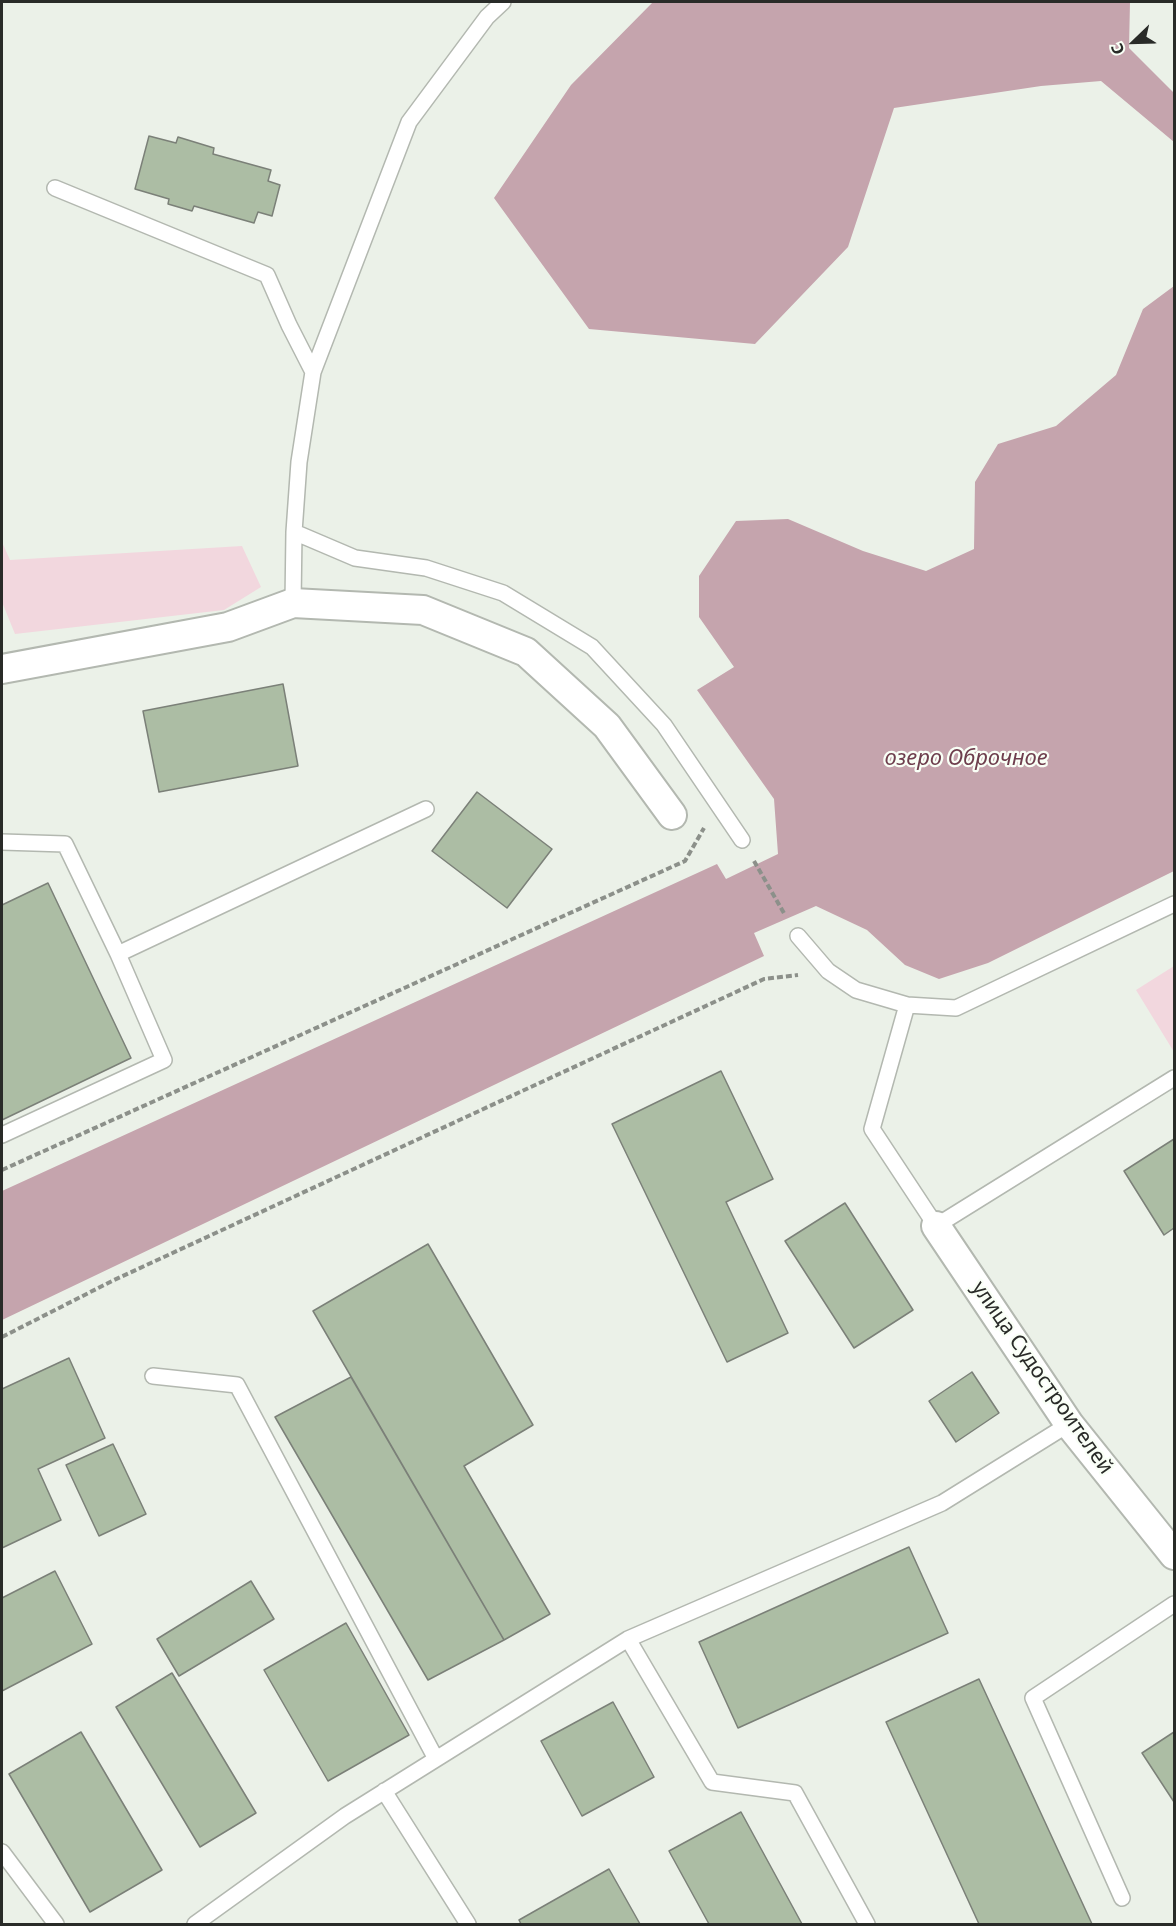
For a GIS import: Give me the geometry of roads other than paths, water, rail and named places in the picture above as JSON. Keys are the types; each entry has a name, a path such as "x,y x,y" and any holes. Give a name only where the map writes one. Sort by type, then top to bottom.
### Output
{"street":[{"path":"2,669 228,627 293,603 423,610 526,652 607,726 672,814"},
{"name":"улица Судостроителей","path":"936,1226 1069,1424 1174,1555"}],"lane":[{"path":"293,603 294,532 299,462 313,372 410,122 487,18 503,2"},
{"path":"55,188 267,275 288,325 313,372"},
{"path":"294,532 355,558 426,568 503,593 592,647 664,725 746,847"},
{"path":"118,954 426,809"},
{"path":"2,842 65,844 118,954 164,1060 2,1136"},
{"path":"794,929 828,971 856,990 907,1005 956,1008 1174,904"},
{"path":"907,1005 872,1130 936,1226 1174,1078"},
{"path":"153,1376 237,1385 436,1759"},
{"path":"195,1924 345,1816 628,1639 942,1503 1069,1424"},
{"path":"1122,1898 1033,1698 1174,1604"},
{"path":"628,1639 712,1782 795,1793 867,1924"},
{"path":"384,1791 468,1924"},
{"path":"2,1852 56,1924"}],"water":[{"path":"653,2 1130,2 1129,48 1174,93 1174,142 1101,81 1041,86 894,108 848,247 755,344 589,329 494,198 571,85"},
{"name":"озеро Оброчное","path":"1174,286 1174,871 988,963 939,979 905,965 867,930 816,906 754,933 764,956 2,1320 2,1191 717,864 726,879 778,854 774,799 697,690 734,667 699,617 699,576 736,521 788,519 863,551 926,571 974,549 975,482 998,444 1056,426 1116,375 1143,309"}]}
